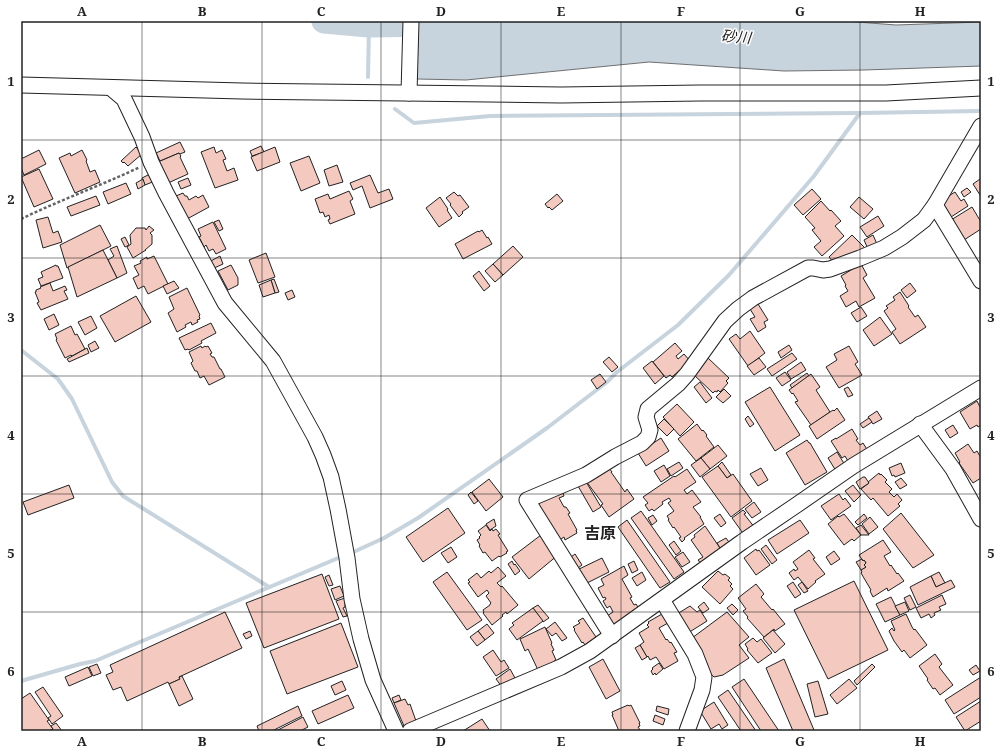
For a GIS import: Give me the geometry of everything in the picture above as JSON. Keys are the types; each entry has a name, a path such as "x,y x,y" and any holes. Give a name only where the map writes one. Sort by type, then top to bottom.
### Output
{"street":[{"path":"409,93 410,21"},
{"path":"21,85 242,91 561,95 886,93 981,88"},
{"path":"111,88 124,99 142,137 151,162 225,302 273,361 323,454 331,477 346,555 352,599 361,639 373,680 396,731"},
{"path":"612,636 527,500 586,475 615,457 642,443 648,437 650,430 646,417 648,409 678,384 687,374 725,321 753,298 808,268 823,270 830,269 884,248 902,238 924,220 935,205 981,126"},
{"path":"935,205 981,281"},
{"path":"410,731 561,667 590,651 853,466 981,388"},
{"path":"920,424 953,469 981,519"},
{"path":"662,600 696,654 704,677 702,690 688,731"}],"path":[{"path":"21,219 41,209 111,181 151,162"}],"water":[{"path":"418,21 844,21 896,25 981,22 981,66 784,71 649,62 466,80 417,79"}],"building":[{"path":"180,142 185,152 160,161 156,153"},
{"path":"261,146 264,152 252,156 250,151"},
{"path":"136,147 142,154 128,166 124,162 123,163 121,161"},
{"path":"214,147 216,153 222,150 226,159 223,160 227,171 234,168 238,180 215,188 201,152"},
{"path":"275,147 280,162 257,171 251,157"},
{"path":"39,150 46,164 24,175 21,168 21,159"},
{"path":"82,150 87,160 86,161 90,172 95,170 100,182 75,193 59,158 70,153 71,156"},
{"path":"179,153 188,174 168,183 158,162"},
{"path":"309,156 320,183 301,191 290,163"},
{"path":"337,165 343,182 329,186 324,170"},
{"path":"39,169 53,199 34,207 21,177"},
{"path":"150,174 155,181 145,185 142,178"},
{"path":"370,175 378,193 389,189 393,199 370,208 362,186 353,190 350,183"},
{"path":"188,178 191,185 181,189 178,182"},
{"path":"143,179 145,185 138,189 136,183"},
{"path":"980,179 981,194 980,195 973,184"},
{"path":"126,183 131,194 108,204 103,192"},
{"path":"967,188 971,192 964,197 961,192"},
{"path":"812,189 821,199 803,215 794,205"},
{"path":"349,191 353,199 350,201 355,214 330,224 328,220 330,219 329,215 325,217 323,212 320,213 315,199 328,194 330,199"},
{"path":"454,192 458,196 460,195 469,207 462,212 463,213 459,217 446,198"},
{"path":"955,192 961,201 964,199 968,206 951,217 943,203 944,199"},
{"path":"183,193 189,200 196,196 198,198 203,195 209,207 187,219 176,196"},
{"path":"557,194 563,201 552,210 545,204"},
{"path":"96,196 100,205 71,216 67,207"},
{"path":"440,197 452,218 439,227 426,208"},
{"path":"859,197 873,209 864,219 850,207"},
{"path":"821,201 841,221 835,226 844,236 822,256 814,247 821,241 812,230 815,228 805,217"},
{"path":"972,207 981,222 981,229 964,240 951,220"},
{"path":"878,216 884,226 867,237 860,227"},
{"path":"48,217 53,233 58,231 62,242 43,248 36,220"},
{"path":"219,220 223,229 219,231 214,222"},
{"path":"213,222 226,249 216,254 213,249 209,251 206,245 204,247 199,237 201,236 198,229"},
{"path":"100,225 111,246 67,268 60,245"},
{"path":"149,226 154,230 150,233 152,235 152,244 146,250 133,258 127,247 131,244 130,235 136,228 145,228 146,230"},
{"path":"482,230 492,244 463,259 455,244"},
{"path":"852,235 867,250 854,255 852,253 846,258 833,262 829,257"},
{"path":"873,235 877,244 868,249 864,240"},
{"path":"125,237 129,245 125,247 121,239"},
{"path":"117,246 127,273 117,278 108,260 114,256 110,249"},
{"path":"513,246 523,257 503,275 493,264"},
{"path":"103,250 117,278 77,297 68,267"},
{"path":"266,253 275,277 258,283 249,260"},
{"path":"154,256 168,284 148,294 144,286 138,289 133,278 139,275 134,266 141,263 140,261 147,257 147,259"},
{"path":"220,256 223,264 212,269 209,262"},
{"path":"493,264 503,275 495,282 485,271"},
{"path":"861,264 867,275 863,278 875,298 859,307 856,301 846,307 840,296 848,291 841,276"},
{"path":"56,265 58,266 63,278 41,286 38,279 43,277 41,272"},
{"path":"231,265 238,278 238,285 228,290 218,271"},
{"path":"479,271 490,286 484,291 473,276"},
{"path":"274,279 279,292 275,293 271,280"},
{"path":"271,280 275,293 263,297 259,285"},
{"path":"174,281 179,288 167,294 163,286"},
{"path":"50,283 53,291 65,286 67,290 64,291 68,299 41,310 37,303 39,302 35,292 41,288 40,287"},
{"path":"910,283 916,291 907,298 901,290"},
{"path":"187,288 200,315 200,319 192,325 191,322 185,325 186,327 177,332 168,313 174,309 169,297"},
{"path":"292,290 295,297 288,300 285,293"},
{"path":"900,292 915,317 918,315 926,327 900,344 892,332 896,329 884,311 888,308 886,306 895,300 893,297"},
{"path":"136,296 151,322 115,342 100,316"},
{"path":"758,304 768,320 764,322 766,327 758,332 750,319 755,317 750,309"},
{"path":"861,307 867,316 857,322 851,313"},
{"path":"54,314 59,325 49,330 44,319"},
{"path":"91,316 97,328 85,335 78,322"},
{"path":"880,317 892,334 874,346 863,330"},
{"path":"211,323 216,333 201,341 202,343 189,350 185,350 179,338"},
{"path":"71,326 75,335 77,334 85,349 65,358 56,340 55,334"},
{"path":"750,331 765,353 748,366 729,339 736,334 740,339"},
{"path":"95,341 99,348 91,352 88,345"},
{"path":"675,343 682,351 676,356 678,359 684,354 690,361 672,377 670,375 666,378 653,362"},
{"path":"789,345 792,350 781,358 778,352"},
{"path":"201,346 202,348 208,346 212,353 210,354 214,357 225,377 209,385 204,376 200,378 191,363 193,361 189,352"},
{"path":"849,346 858,362 855,364 862,375 839,388 826,367 837,360 834,354"},
{"path":"87,348 89,353 69,362 67,359"},
{"path":"792,353 797,359 772,376 767,369"},
{"path":"609,357 618,367 612,372 603,362"},
{"path":"708,358 729,378 726,381 728,383 720,392 718,390 717,392 715,391 713,393 693,374"},
{"path":"759,358 766,367 754,375 747,366"},
{"path":"652,361 664,376 655,384 643,368"},
{"path":"801,362 806,370 791,379 787,372"},
{"path":"785,372 791,380 782,386 776,378"},
{"path":"807,373 809,376 792,388 790,385"},
{"path":"600,374 606,382 597,389 591,380"},
{"path":"811,374 820,387 816,390 830,412 811,425 795,402 798,401 793,393 792,394 789,390"},
{"path":"700,382 712,398 706,403 694,387"},
{"path":"770,387 800,435 775,451 745,402"},
{"path":"848,387 853,395 848,397 844,389"},
{"path":"724,389 731,396 723,403 716,397"},
{"path":"977,401 981,407 981,425 978,427 977,425 970,429 960,412"},
{"path":"677,404 694,422 680,436 663,417"},
{"path":"837,408 845,420 817,439 809,426"},
{"path":"877,411 882,419 873,424 868,417"},
{"path":"748,416 754,424 750,427 745,419"},
{"path":"869,418 872,422 863,428 860,424"},
{"path":"664,419 674,429 667,436 657,426"},
{"path":"697,424 707,435 706,436 714,447 696,461 678,439"},
{"path":"953,425 958,433 950,438 945,430"},
{"path":"852,429 858,439 856,440 860,445 863,443 868,451 849,463 845,456 842,458 831,441"},
{"path":"661,438 669,451 646,466 638,453"},
{"path":"807,440 827,472 805,485 786,453"},
{"path":"968,444 974,453 977,451 981,458 981,478 973,483 959,463 960,462 955,453"},
{"path":"718,445 727,456 710,469 701,458"},
{"path":"837,452 845,465 836,471 828,458"},
{"path":"701,458 710,469 700,477 691,465"},
{"path":"679,462 683,468 671,476 667,469"},
{"path":"722,462 731,475 727,478 718,466"},
{"path":"901,463 905,473 895,477 894,475 892,476 889,468"},
{"path":"664,465 670,476 661,482 654,471"},
{"path":"718,466 727,478 733,474 752,501 731,517 702,477"},
{"path":"609,468 625,492 627,489 634,499 609,517 601,505 603,504 586,481"},
{"path":"761,468 768,480 758,486 750,474"},
{"path":"687,469 696,482 684,490 687,494 692,490 701,502 693,507 701,517 704,524 684,538 685,539 682,542 679,538 681,537 668,520 669,519 667,516 674,511 668,503 671,501 669,498 662,502 663,504 654,511 652,509 649,511 645,505 648,503 643,497"},
{"path":"879,473 887,480 885,482 892,489 889,492 894,497 897,494 902,500 898,504 900,506 888,516 873,498 871,500 861,489"},
{"path":"865,477 869,483 860,489 856,482"},
{"path":"901,478 907,485 900,489 895,482"},
{"path":"489,479 503,497 486,511 472,492"},
{"path":"585,480 601,507 593,512 578,486"},
{"path":"69,485 74,498 28,515 23,502"},
{"path":"853,485 861,495 854,502 845,491"},
{"path":"562,490 564,496 559,498 564,507 566,507 570,513 568,514 577,530 577,533 565,540 564,537 555,543 532,507 540,503 538,501"},
{"path":"471,492 478,501 474,504 468,495"},
{"path":"839,494 843,500 845,498 851,506 831,520 821,506"},
{"path":"754,502 761,512 752,518 745,509"},
{"path":"448,508 465,533 423,562 406,537"},
{"path":"743,510 746,513 744,514 755,528 745,536 732,518"},
{"path":"641,511 684,572 674,579 631,518"},
{"path":"901,513 934,555 913,568 883,529"},
{"path":"720,514 726,523 721,527 714,518"},
{"path":"844,514 861,535 854,541 852,539 844,545 828,524 838,516 839,517"},
{"path":"864,514 867,518 858,525 855,522"},
{"path":"653,515 657,521 652,525 648,518"},
{"path":"870,517 878,527 869,534 862,524"},
{"path":"494,519 496,526 490,530 486,524"},
{"path":"627,520 670,582 660,588 618,527"},
{"path":"800,520 809,533 777,554 768,540"},
{"path":"486,525 490,531 492,529 493,531 496,529 508,551 492,561 485,552 483,553 477,540 481,535 478,531"},
{"path":"861,525 869,535 861,535 856,528"},
{"path":"705,526 722,551 702,565 698,560 703,557 691,540 695,537 694,535"},
{"path":"541,535 558,555 529,579 512,557"},
{"path":"726,538 731,545 722,551 717,543"},
{"path":"883,540 891,552 884,556 890,566 891,565 904,581 888,591 887,588 873,597 870,591 871,590 861,573 861,570 866,567 864,565 866,563 859,555"},
{"path":"674,541 681,551 676,555 669,545"},
{"path":"766,545 777,560 772,564 761,549"},
{"path":"451,547 457,557 448,563 441,553"},
{"path":"756,549 757,551 759,550 770,565 756,575 744,558"},
{"path":"809,550 815,558 813,559 825,574 815,581 816,582 808,589 798,577 794,580 789,573 794,569 795,571 798,569 793,562"},
{"path":"834,551 840,559 831,565 826,557"},
{"path":"683,552 690,562 682,567 675,557"},
{"path":"575,554 582,565 574,571 567,560"},
{"path":"602,558 609,572 585,584 575,571"},
{"path":"862,559 866,563 864,565 866,567 861,570 856,562"},
{"path":"512,561 520,571 515,575 508,564"},
{"path":"634,561 638,570 632,573 628,564"},
{"path":"624,566 628,575 622,579 632,597 630,598 634,605 636,604 638,607 644,603 614,628 607,616 613,612 610,606 607,608 603,601 606,599 605,597 603,598 598,588 604,585 601,579"},
{"path":"498,567 506,576 497,583 501,587 502,586 518,605 507,614 506,612 502,615 503,616 492,625 483,613 483,610 491,603 486,596 489,593 487,590 478,597 468,583 470,582 468,580 477,573 481,578 489,571 491,573"},
{"path":"718,571 730,578 728,580 732,584 730,586 733,589 720,604 702,587"},
{"path":"447,572 482,620 467,630 433,582"},
{"path":"642,572 646,580 637,586 632,578"},
{"path":"939,572 945,583 936,587 931,576"},
{"path":"322,574 339,619 264,648 246,603"},
{"path":"329,575 333,585 329,586 325,577"},
{"path":"931,576 936,587 951,580 955,587 918,605 910,587"},
{"path":"854,581 888,650 828,679 794,610"},
{"path":"793,582 801,594 795,598 787,586"},
{"path":"802,582 808,591 804,593 798,585"},
{"path":"756,584 764,594 761,597 785,624 775,631 774,629 764,637 747,618 748,617 743,611 746,609 738,598"},
{"path":"340,586 344,596 335,600 331,589"},
{"path":"910,595 916,607 910,610 904,598"},
{"path":"942,595 946,604 939,607 941,610 934,613 935,615 931,618 929,614 921,618 916,608"},
{"path":"891,597 900,615 885,622 876,604"},
{"path":"345,598 345,607 343,608 347,616 343,617 336,601"},
{"path":"704,602 709,609 703,613 698,607"},
{"path":"905,602 909,611 900,615 895,606"},
{"path":"732,604 738,610 733,615 727,608"},
{"path":"538,605 549,618 543,622 533,608"},
{"path":"690,606 697,612 700,610 707,621 688,633 677,614"},
{"path":"533,608 543,621 517,640 509,629 514,625 512,623"},
{"path":"225,612 242,648 179,677 180,679 169,684 168,682 127,701 121,687 113,690 106,675 113,672 110,665"},
{"path":"727,612 749,637 739,645 749,658 723,675 714,677 710,673 705,659 692,638"},
{"path":"662,614 668,623 659,628 666,640 667,639 670,643 671,642 677,652 674,653 678,661 664,669 656,657 650,660 648,656 647,657 640,645 644,642 639,633 649,627 647,625 649,623 648,622"},
{"path":"906,614 914,630 915,629 927,645 910,658 904,650 902,652 889,631 892,628 894,631 895,630 891,621"},
{"path":"583,618 596,637 585,645 583,642 582,643 573,627 580,623 578,621"},
{"path":"555,622 567,638 562,641 556,633 552,636 546,629"},
{"path":"341,623 358,667 287,694 270,651"},
{"path":"487,624 494,633 485,640 478,631"},
{"path":"545,627 552,643 551,644 554,650 552,651 556,660 554,661 555,663 538,670 528,649 525,651 520,639"},
{"path":"773,630 785,644 775,653 763,638"},
{"path":"250,631 252,636 246,639 243,634"},
{"path":"478,631 485,640 477,646 470,637"},
{"path":"753,638 757,642 761,639 772,653 758,663 747,650 748,649 745,644"},
{"path":"640,645 647,657 642,660 635,648"},
{"path":"493,650 501,662 504,660 509,668 496,676 483,657"},
{"path":"935,654 942,664 939,667 953,685 940,695 935,688 933,689 919,666"},
{"path":"603,659 620,691 606,699 589,667"},
{"path":"784,659 814,730 812,731 793,731 766,668"},
{"path":"659,663 663,669 656,675 655,673 653,675 651,671 653,669 652,668"},
{"path":"97,664 101,673 93,676 89,667"},
{"path":"872,664 875,667 857,685 854,681"},
{"path":"976,665 980,671 973,675 969,670"},
{"path":"88,667 92,676 69,686 65,677"},
{"path":"510,669 515,678 502,687 496,679"},
{"path":"182,676 193,699 179,706 169,684 180,679 179,677"},
{"path":"981,677 981,697 954,714 945,700"},
{"path":"744,679 779,731 761,731 732,687"},
{"path":"849,679 857,688 837,704 830,695"},
{"path":"342,681 346,690 335,695 331,686"},
{"path":"818,681 828,714 815,717 807,684"},
{"path":"43,687 63,716 52,724 48,718 51,716 35,692"},
{"path":"728,690 756,731 741,731 718,697"},
{"path":"30,693 49,720 47,721 53,729 49,731 21,731 21,699"},
{"path":"348,695 354,708 318,724 312,711"},
{"path":"399,695 401,700 394,703 392,698"},
{"path":"405,699 408,705 410,704 416,721 404,726 394,703"},
{"path":"981,701 981,721 965,731 956,717"},
{"path":"714,702 728,725 722,729 719,724 711,729 700,711"},
{"path":"631,705 640,723 640,726 638,727 640,730 619,731 612,712"},
{"path":"298,706 302,716 272,731 259,731 257,726"},
{"path":"657,706 669,709 668,715 656,711"},
{"path":"655,715 665,719 663,725 653,721"},
{"path":"303,717 308,727 300,731 276,731"},
{"path":"482,719 490,731 463,731"},
{"path":"56,723 62,731 49,731 53,729 51,726"}],"waterway":[{"name":"砂川","path":"324,21 369,25 437,24"},
{"path":"368,77 369,25"},
{"path":"395,109 414,123 490,116 981,111"},
{"path":"349,554 384,538 418,518 547,428 678,325 729,275 814,176 860,113"},
{"path":"21,350 58,379 72,399 112,482 123,496 269,587"},
{"path":"21,681 95,661 343,556"}],"district":[{"name":"吉原","path":"600,533"}]}
